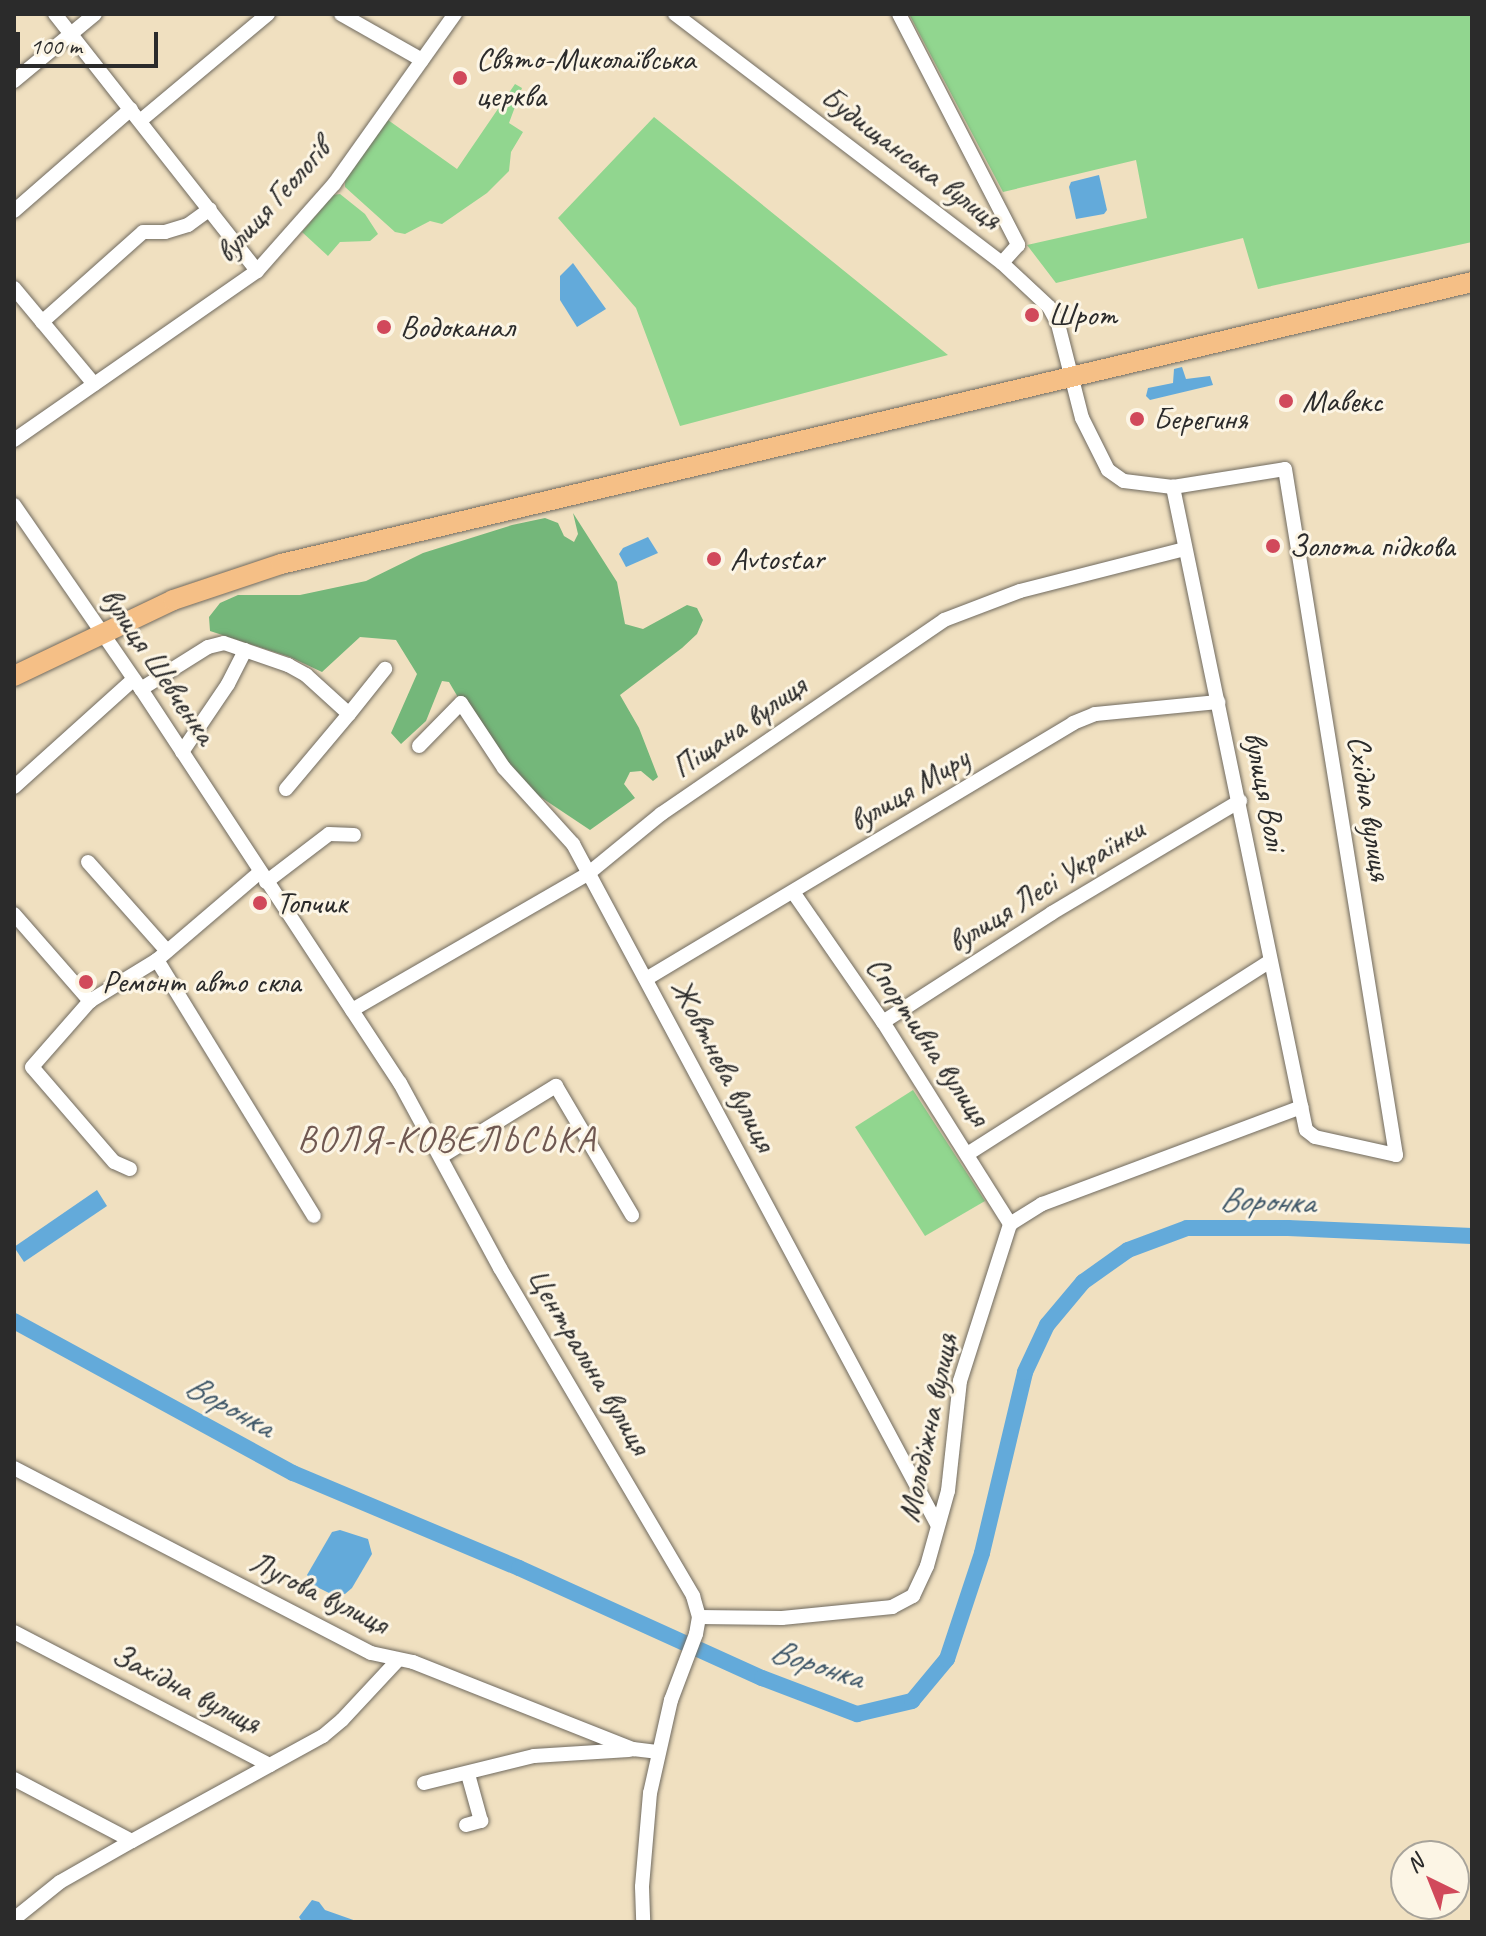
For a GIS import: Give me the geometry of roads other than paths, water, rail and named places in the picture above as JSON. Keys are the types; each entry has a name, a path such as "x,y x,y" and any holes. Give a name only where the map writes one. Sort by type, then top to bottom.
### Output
{"highway":[{"path":"14,676 101,631 173,600 281,564 1472,282"}],"street":[{"path":"55,14 257,271"},
{"path":"14,81 95,14"},
{"path":"14,211 268,14"},
{"path":"341,14 422,60"},
{"name":"вулиця Геологів","path":"14,440 257,271 334,184 455,14"},
{"name":"Будищанська вулиця","path":"675,14 1002,263 1049,307 1058,324 1082,418 1108,470 1124,481 1173,487 1285,469"},
{"path":"899,14 1018,245 1002,263"},
{"path":"42,322 143,232 165,232 188,225 210,209"},
{"path":"14,288 94,384"},
{"name":"Східна вулиця","path":"1285,469 1396,1155"},
{"name":"вулиця Волі","path":"1173,487 1306,1130 1315,1137 1396,1155"},
{"name":"вулиця Шевченка","path":"14,505 137,684 259,872"},
{"name":"Піщана вулиця","path":"352,1010 589,873 661,814 944,620 1020,591 1185,549"},
{"path":"14,787 137,684 208,647 224,643 306,675 349,714"},
{"path":"182,752 228,684 245,650"},
{"path":"286,789 385,669"},
{"name":"вулиця Миру","path":"646,979 1073,723 1095,714 1218,702"},
{"name":"Жовтнева вулиця","path":"419,746 461,703 504,768 564,832 589,873 937,1524"},
{"name":"вулиця Лесі Українки","path":"883,1022 1052,913 1240,801"},
{"path":"130,1169 114,1162 32,1067 90,1001 162,956 259,872 329,834 354,835"},
{"path":"88,862 162,956 314,1216"},
{"name":"Центральна вулиця","path":"259,872 352,1010 442,1156 500,1268 666,1545 693,1596 699,1617"},
{"name":"Спортивна вулиця","path":"793,892 969,1153 1010,1224"},
{"path":"14,914 90,1001"},
{"path":"969,1153 1270,961"},
{"path":"442,1156 556,1086 632,1215"},
{"path":"1010,1224 1042,1204 1301,1107"},
{"name":"Молодіжна вулиця","path":"699,1617 782,1618 903,1604 913,1596 927,1566 954,1461 960,1381 1010,1224"},
{"name":"Лугова вулиця","path":"14,1468 371,1653 413,1662 633,1749 657,1752"},
{"path":"643,1922 642,1887 657,1752 699,1617"},
{"name":"Західна вулиця","path":"14,1632 270,1765 323,1736 397,1661"},
{"path":"424,1783 534,1756 633,1749"},
{"path":"14,1919 60,1882 270,1765"},
{"path":"466,1825 481,1821 468,1774"},
{"path":"14,1779 132,1841"}],"water":[{"path":"1099,175 1107,210 1104,214 1076,219 1069,187 1071,182"},
{"path":"573,263 606,309 577,327 560,300 560,276"},
{"path":"1182,367 1186,379 1210,376 1213,385 1150,400 1146,396 1148,388 1173,383 1174,369"},
{"path":"648,537 658,553 626,567 619,554 623,548"},
{"path":"97,1190 107,1206 24,1262 14,1247"},
{"path":"340,1530 368,1539 372,1554 352,1588 345,1594 329,1593 315,1586 307,1575 332,1532"},
{"path":"312,1900 319,1902 325,1910 359,1922 302,1922 299,1917"}],"waterway":[{"name":"Воронка","path":"14,1321 293,1473 519,1568 762,1678 857,1714 912,1701 947,1659 982,1553 1025,1372 1047,1325 1083,1282 1128,1250 1187,1228 1288,1228 1472,1236"}],"place":[{"name":"Свято-Миколаївська церква","path":"460,78"},
{"name":"Шрот","path":"1032,315"},
{"name":"Водоканал","path":"384,327"},
{"name":"Мавекс","path":"1286,401"},
{"name":"Берегиня","path":"1137,419"},
{"name":"Золота підкова","path":"1273,546"},
{"name":"Avtostar","path":"714,559"},
{"name":"Топчик","path":"260,903"},
{"name":"Ремонт авто скла","path":"86,982"}],"district":[{"name":"ВОЛЯ-КОВЕЛЬСЬКА","path":"447,1140"}]}
